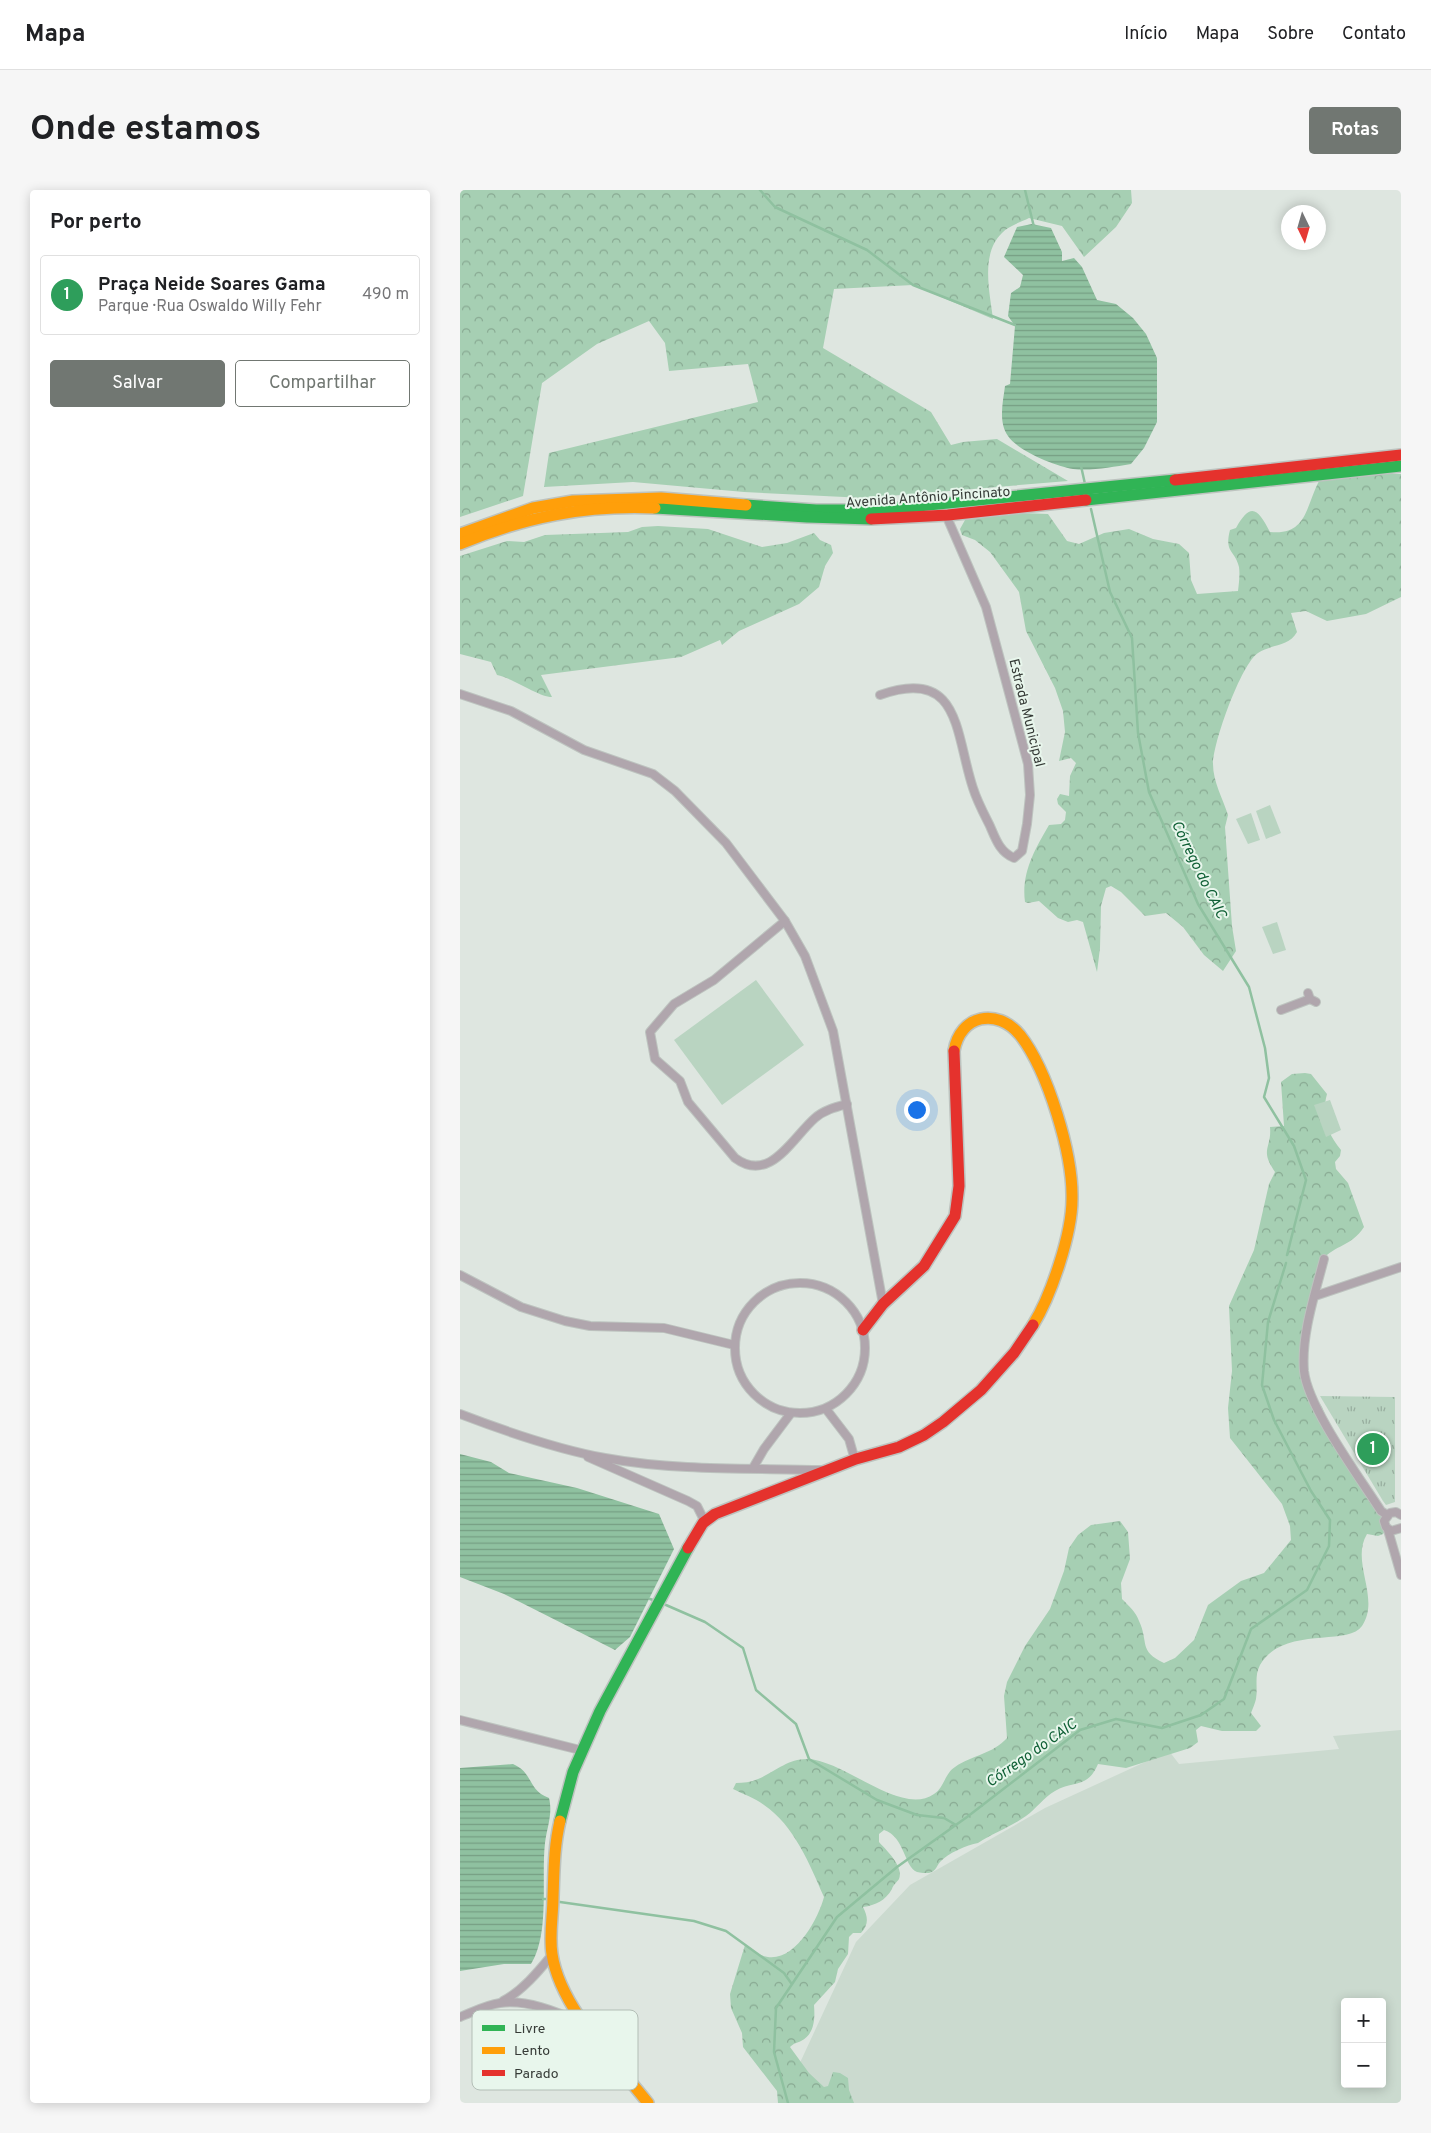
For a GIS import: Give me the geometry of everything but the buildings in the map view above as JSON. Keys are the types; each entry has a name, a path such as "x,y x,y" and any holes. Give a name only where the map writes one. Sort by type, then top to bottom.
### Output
{"main road":[{"name":"Avenida Antônio Pincinato","path":"460,534 533,508 573,501 661,498 816,510 879,510 1032,496 1401,455"},
{"name":"Avenida Antônio Pincinato","path":"460,544 519,521 564,512 611,507 666,508 838,520 946,515 1401,466"},
{"path":"578,2010 563,1987 551,1956 556,1840 565,1799 580,1750 704,1520 854,1460 904,1446 947,1419 984,1386 1017,1349 1038,1316 1053,1278 1070,1224 1072,1193 1063,1134 1055,1106 1034,1059 1015,1028 1006,1020 986,1017 966,1024 956,1037 953,1054 959,1186 955,1216 924,1266 883,1304 863,1330"},
{"path":"638,2089 648,2103"}],"street":[{"name":"Estrada Municipal","path":"880,695 902,687 924,688 939,695 955,717 973,788 998,845 1006,855 1014,858 1022,851 1027,824 1030,795 1028,764 986,607 946,515"},
{"path":"460,694 511,711 584,750 652,774 675,791 726,843 785,921 805,956 833,1031 883,1304"},
{"path":"785,921 714,980 674,1004 650,1032 654,1059 680,1081 688,1102 726,1148 743,1164 755,1167 770,1164 817,1116 847,1104"},
{"path":"1282,1010 1311,998"},
{"path":"1324,1259 1305,1345 1304,1370 1308,1387 1344,1454 1381,1511 1387,1515"},
{"path":"1315,1296 1401,1267"},
{"path":"460,1275 521,1308 565,1322 590,1326 664,1328 734,1346"},
{"path":"802,1282 823,1286 835,1293 855,1311 863,1330 866,1349 863,1367 855,1384 842,1398 826,1408 809,1413 791,1413 772,1408 756,1398 744,1383 736,1365 734,1346 738,1325 748,1307 763,1293 782,1285 802,1282"},
{"path":"826,1408 848,1439 854,1460"},
{"path":"753,1468 764,1448 791,1413"},
{"path":"460,1414 492,1426 606,1458 667,1465 829,1470"},
{"path":"566,1448 688,1500 697,1506 704,1520"},
{"path":"1387,1515 1393,1512 1400,1513"},
{"path":"1387,1515 1385,1524 1401,1575"},
{"path":"1388,1530 1395,1531 1401,1528"},
{"path":"460,1720 580,1750"},
{"path":"480,2010 512,1996 541,1969 551,1956"},
{"path":"499,2003 517,2002 551,2010"},
{"path":"460,2017 472,2013"}],"shaded area":[{"path":"1032,224 1051,228 1062,252 1062,261 1074,258 1082,267 1097,300 1116,304 1133,318 1146,334 1157,358 1157,422 1144,448 1131,464 1087,469 1065,467 1028,452 1013,442 1005,430 1002,418 1002,405 1005,386 1010,384 1015,326 1008,316 1011,293 1020,287 1023,275 1004,257 1017,227"},
{"path":"460,1454 491,1462 509,1473 577,1488 659,1514 674,1549 630,1637 615,1650 504,1594 460,1577"},
{"path":"1401,1730 1401,2103 811,2103 798,2067 856,1942 910,1885 1045,1808 1169,1751 1179,1764 1339,1749 1333,1736"},
{"path":"513,1764 524,1772 537,1791 549,1798 550,1804 544,1857 544,1905 541,1937 531,1964 504,1964 460,1971 460,1768"}],"green space":[{"path":"460,190 1131,190 1132,203 1116,227 1084,257 1062,226 1029,218 1011,226 1005,231 995,242 989,263 988,274 993,319 913,285 834,289 823,348 931,412 951,445 997,439 1068,481 865,498 744,492 633,482 544,487 549,453 758,402 748,364 669,371 665,343 649,321 597,344 542,383 523,496 460,517"},
{"path":"1323,474 1401,474 1401,597 1366,614 1327,621 1306,611 1291,613 1297,632 1294,637 1285,643 1258,653 1251,660 1236,687 1218,739 1213,764 1216,784 1228,815 1225,827 1232,926 1236,951 1223,971 1204,955 1183,927 1166,913 1145,916 1121,892 1111,886 1106,888 1101,906 1100,948 1097,972 1083,922 1077,920 1068,922 1058,918 1039,901 1025,902 1025,881 1034,852 1049,825 1061,824 1065,820 1066,812 1058,804 1057,799 1060,794 1069,796 1070,776 1076,763 1071,758 1059,761 1065,732 1063,711 1055,688 1026,631 1019,592 990,552 975,540 962,535 960,529 965,520 975,517 1017,513 1048,514 1067,541 1079,544 1104,533 1129,529 1153,539 1179,544 1189,553 1191,580 1197,594 1238,591 1239,567 1228,543 1230,530 1236,528 1241,519 1250,511 1254,511 1262,518 1270,532 1283,532 1293,529 1305,515"},
{"path":"642,527 708,529 762,547 787,543 814,533 820,540 831,545 833,553 825,566 819,587 799,604 739,631 722,645 720,640 681,657 541,675 552,697 540,694 497,675 491,662 460,654 460,556 507,541 524,542 545,535 628,532"},
{"path":"1270,805 1281,833 1266,839 1256,811"},
{"path":"1251,813 1260,840 1248,844 1236,819"},
{"path":"1277,922 1286,950 1273,954 1262,927"},
{"path":"756,980 804,1045 722,1105 674,1040"},
{"path":"1292,1074 1311,1074 1327,1094 1325,1102 1326,1124 1341,1150 1340,1156 1335,1162 1336,1169 1348,1183 1364,1227 1349,1242 1322,1260 1302,1341 1307,1385 1322,1407 1343,1459 1383,1513 1387,1527 1383,1534 1378,1536 1367,1534 1363,1545 1363,1568 1368,1604 1367,1615 1362,1626 1355,1632 1299,1641 1284,1645 1270,1653 1260,1665 1257,1673 1256,1699 1251,1713 1261,1726 1256,1731 1222,1731 1201,1726 1196,1730 1198,1742 1190,1748 1126,1768 1098,1764 1089,1778 1055,1791 1020,1820 978,1843 953,1853 943,1859 935,1870 929,1873 920,1873 913,1869 900,1845 891,1834 884,1830 879,1834 879,1842 897,1864 900,1874 899,1879 883,1899 876,1904 863,1907 867,1917 865,1927 861,1933 853,1933 849,1937 848,1954 838,1969 835,1982 814,2005 812,2030 806,2038 790,2047 809,2073 824,2087 828,2086 833,2072 840,2073 848,2078 849,2090 854,2103 778,2103 777,2091 743,2047 742,2033 731,2008 730,1994 745,1945 761,1955 772,1957 783,1955 802,1940 810,1929 824,1897 800,1846 784,1823 775,1813 753,1798 733,1789 736,1783 755,1780 787,1763 807,1759 838,1768 872,1786 906,1798 921,1799 934,1794 955,1767 995,1748 1007,1738 1004,1696 1007,1682 1025,1646 1050,1609 1064,1571 1069,1548 1078,1535 1091,1525 1120,1521 1128,1532 1130,1559 1121,1583 1122,1599 1138,1618 1147,1650 1156,1659 1164,1663 1175,1658 1194,1640 1208,1605 1241,1581 1264,1573 1291,1540 1290,1526 1282,1504 1230,1438 1228,1408 1232,1371 1229,1306 1254,1250 1269,1184 1275,1172 1270,1164 1267,1149 1270,1127 1284,1126 1281,1082"},
{"path":"1330,1100 1341,1130 1326,1137 1314,1105"},
{"path":"1320,1396 1395,1397 1395,1502 1386,1505 1383,1501"}],"waterway":[{"path":"760,190 775,207 867,250 913,285 1015,325"},
{"path":"1025,190 1034,227"},
{"path":"1081,466 1085,484"},
{"name":"Córrego do CAIC","path":"1091,509 1110,592 1132,638 1138,733 1149,792 1198,904 1249,987 1265,1048 1269,1078 1264,1097 1294,1146 1306,1180 1287,1255"},
{"name":"Córrego do CAIC","path":"788,2103 774,2052 776,2008 837,1917 897,1867 967,1817 1080,1730 1116,1719 1162,1728 1201,1715 1224,1699 1251,1629 1307,1590 1329,1546 1330,1520 1311,1491 1274,1420 1262,1385 1268,1322 1286,1263"},
{"path":"666,1605 705,1622 743,1648 756,1690 796,1724 809,1759 877,1800 917,1815 944,1818 956,1825"},
{"path":"560,1902 694,1921 726,1931 784,1973 791,1983"}],"traffic: fast":[{"path":"1086,500 1401,466"},
{"path":"746,505 816,510 879,510 1175,480"},
{"path":"655,508 871,519"},
{"path":"560,1821 573,1772 600,1711 688,1548"}],"traffic: slow":[{"path":"460,534 533,508 573,501 661,498 746,505"},
{"path":"460,544 508,527 555,515 604,509 655,508"},
{"path":"954,1051 964,1029 971,1023 991,1018 1011,1026 1020,1035 1040,1069 1057,1114 1068,1159 1071,1181 1071,1213 1064,1247 1053,1282 1033,1325"},
{"path":"560,1821 555,1859 551,1947 557,1974 575,2010"},
{"path":"637,2090 648,2103"}],"traffic: jam":[{"path":"1175,480 1401,455"},
{"path":"871,519 948,515 1086,500"},
{"path":"863,1330 883,1304 924,1266 955,1216 959,1186 954,1051"},
{"path":"688,1548 703,1523 715,1514 856,1459 899,1447 924,1435 943,1422 981,1390 1014,1353 1033,1325"}],"place":[{"name":"Praça Neide Soares Gama","path":"1373,1449"}]}
